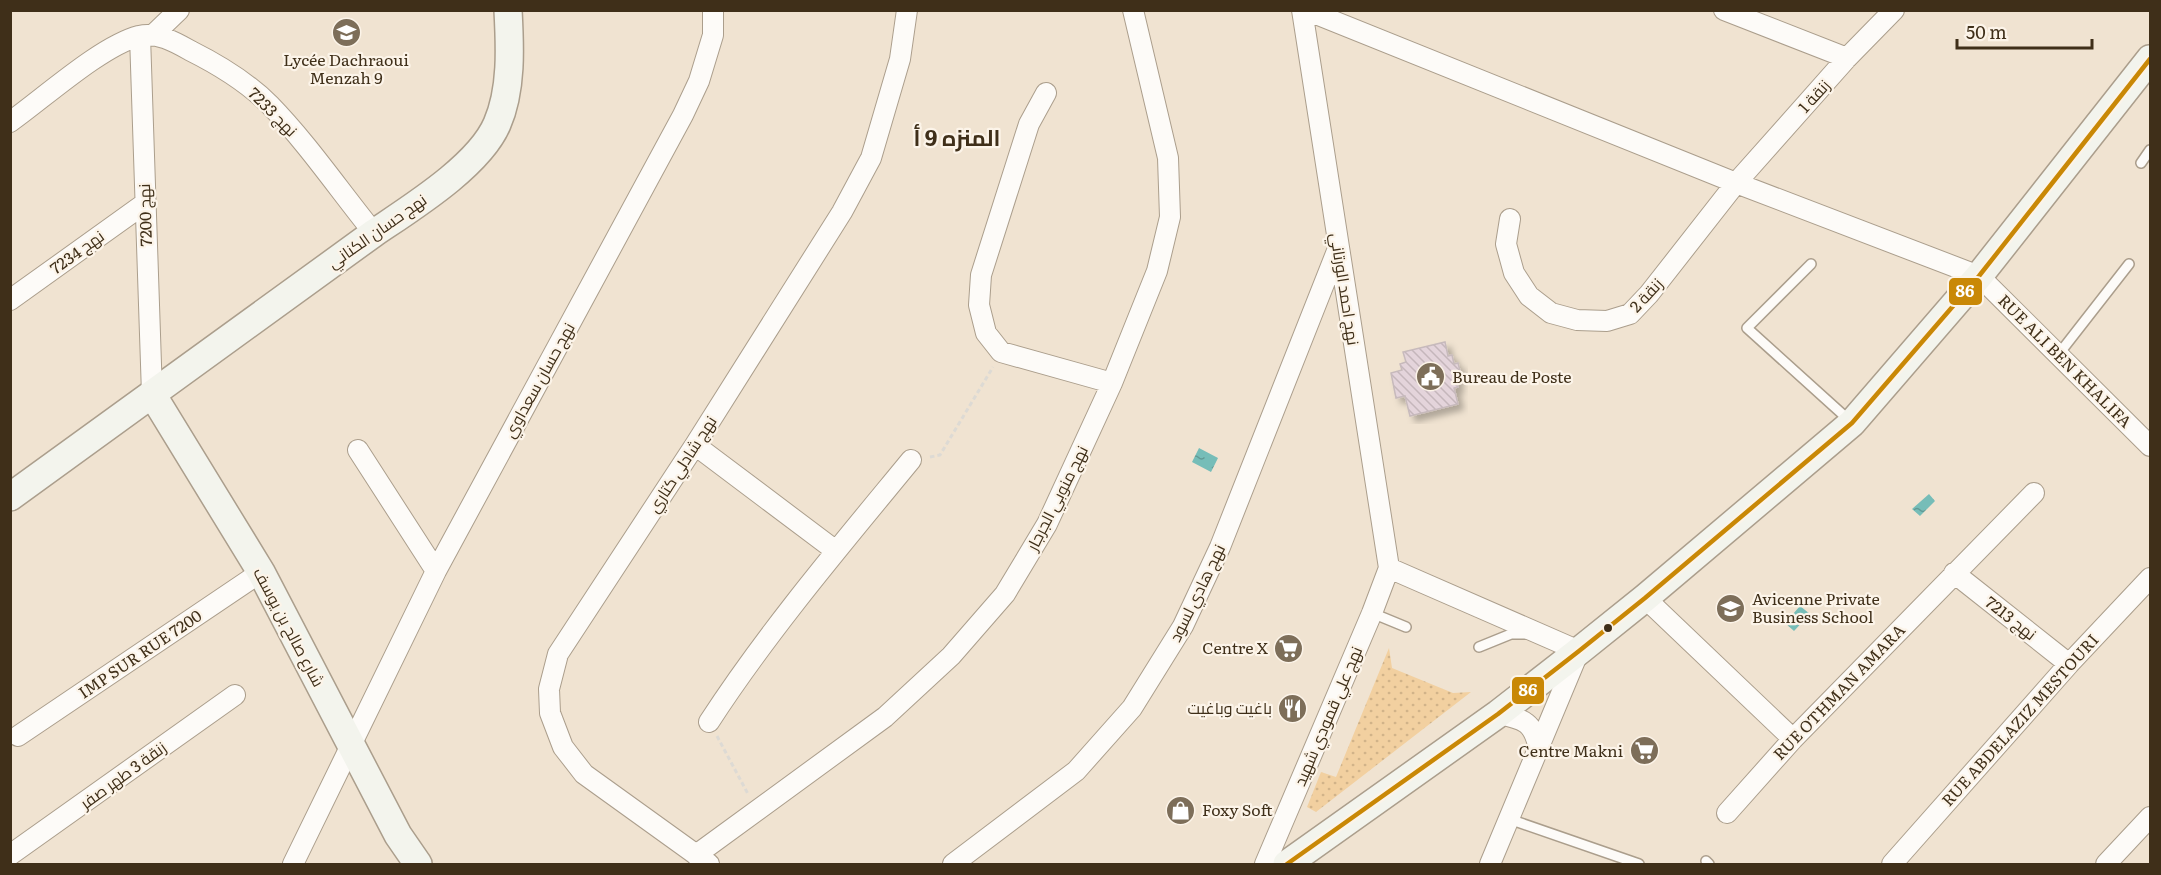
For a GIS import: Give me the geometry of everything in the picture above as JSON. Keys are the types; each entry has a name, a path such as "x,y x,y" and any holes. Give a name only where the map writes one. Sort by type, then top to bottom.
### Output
{"street":[{"path":"10,122 98,57 146,35 179,10"},
{"name":"نهج حسان الكناني","path":"10,496 416,205 470,160 487,142 497,126 504,104 510,38 508,10"},
{"name":"نهج حسان سعداوي","path":"289,863 351,745 436,571 683,115 699,81 713,35 713,10"},
{"name":"نهج شادلي كتاري","path":"703,860 585,774 563,747 550,713 549,689 558,654 695,445 842,212 871,158 900,59 907,10"},
{"name":"نهج منوبي الجرجار","path":"703,860 758,811 885,717 951,656 1005,594 1047,524 1112,382 1157,271 1170,217 1168,158 1133,10"},
{"path":"1304,10 1736,183 1979,276"},
{"name":"نهج احمد الورتاني","path":"1304,10 1338,249 1389,568"},
{"path":"1724,10 1847,58"},
{"name":"زنقة 1","path":"1736,183 1847,58 1894,10"},
{"name":"نهج 7200","path":"146,35 144,204 152,394"},
{"name":"نهج 7233","path":"146,35 181,46 227,72 268,104 302,142 374,233"},
{"path":"1287,864 1498,714 1579,651 1852,423 1979,276 2151,59"},
{"path":"1046,93 1029,124 981,275 979,305 986,333 1001,352 1112,382"},
{"name":"زنقة 2","path":"1509,219 1506,244 1514,273 1529,296 1551,313 1577,320 1607,321 1630,314 1649,294 1736,183"},
{"name":"نهج 7234","path":"10,300 144,204"},
{"name":"نهج هادي لسود","path":"953,864 1076,771 1132,708 1178,635 1220,547 1338,249"},
{"name":"RUE ALI BEN KHALIFA","path":"1979,276 2151,446"},
{"name":"شارع صالح بن يوسف","path":"152,394 261,572 398,835 418,864"},
{"path":"695,445 836,551"},
{"path":"358,450 436,571"},
{"path":"709,722 728,693 836,551 910,460"},
{"name":"RUE OTHMAN AMARA","path":"1727,813 1793,739 2034,493"},
{"path":"1389,568 1579,651"},
{"name":"نهج علي قمودي شهيد","path":"1265,864 1389,568"},
{"name":"IMP SUR RUE 7200","path":"18,736 261,572"},
{"name":"نهج 7213","path":"1954,573 2069,664"},
{"name":"RUE ABDELAZIZ MESTOURI","path":"1892,864 2069,664 2151,578"},
{"path":"1645,598 1793,739"},
{"path":"1490,864 1579,651"},
{"name":"زنقة 3 طهر صفر","path":"10,855 236,694"},
{"path":"1498,714 1514,717 1526,723 1536,734 1539,750"},
{"path":"2106,864 2151,816"}],"lane":[{"path":"2141,163 2151,150"},
{"path":"1811,264 1747,328 1852,423"},
{"path":"2058,355 2129,264"},
{"path":"1372,613 1406,627"},
{"path":"1479,647 1512,633 1540,635"},
{"path":"1509,819 1639,864"}],"path":[{"path":"910,460 940,455 1001,352"},
{"path":"709,722 758,811"}],"shaded area":[{"path":"1389,648 1392,668 1453,693 1471,692 1316,812 1307,807 1321,772 1336,777"}],"water":[{"path":"1199,448 1218,458 1211,472 1192,462"},
{"path":"1929,494 1935,501 1920,516 1912,509"},
{"path":"1800,606 1810,614 1794,631 1785,623"}],"building":[{"path":"1445,342 1448,356 1452,355 1454,364 1458,363 1461,375 1456,376 1458,387 1454,388 1458,404 1410,416 1405,396 1396,398 1391,373 1402,370 1400,364 1406,362 1403,352"}],"transit line":[{"name":"86","path":"1287,864 1498,714 1579,651 1852,423 1979,276 2150,59"}],"place":[{"name":"Lycée Dachraoui Menzah 9","path":"346,32"},
{"name":"Bureau de Poste","path":"1431,377"},
{"name":"Avicenne Private Business School","path":"1731,608"},
{"name":"Centre X","path":"1289,648"},
{"name":"باغيت وباغيت","path":"1293,708"},
{"name":"Centre Makni","path":"1644,751"},
{"name":"Foxy Soft","path":"1181,810"}],"district":[{"name":"المنزه 9 أ","path":"957,138"}]}
